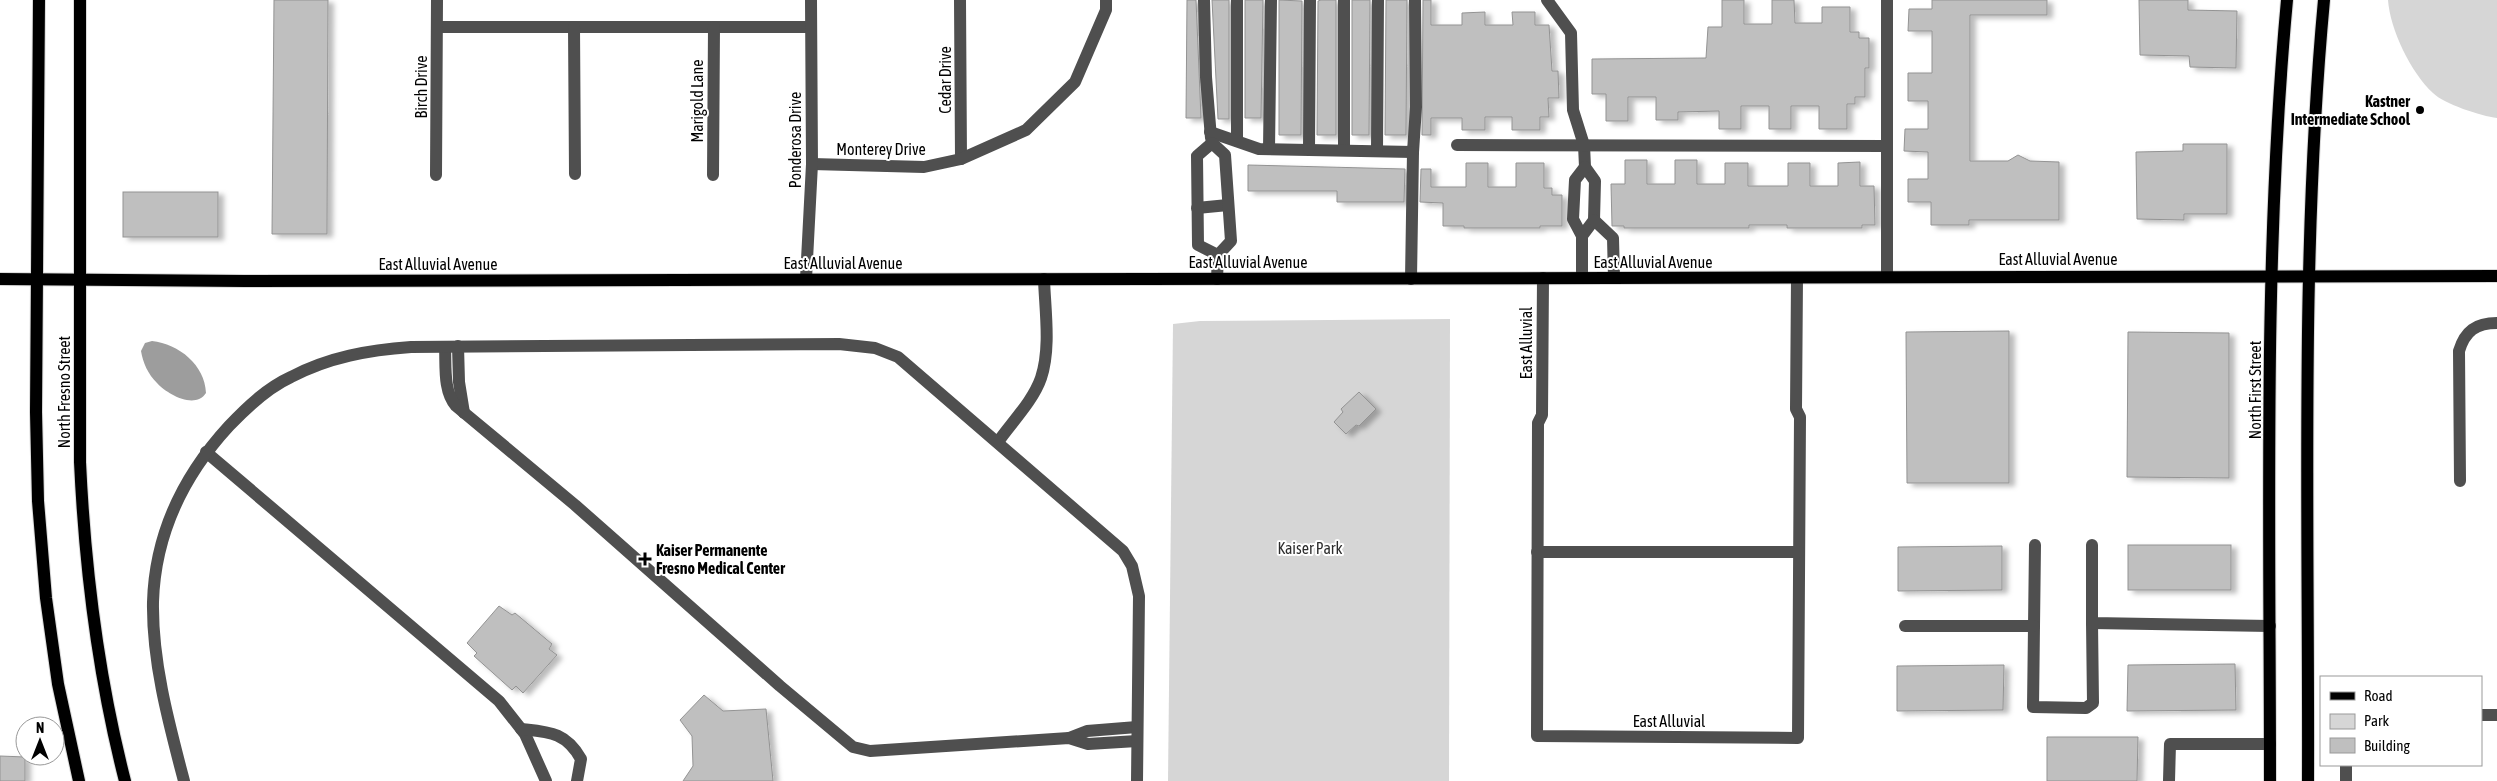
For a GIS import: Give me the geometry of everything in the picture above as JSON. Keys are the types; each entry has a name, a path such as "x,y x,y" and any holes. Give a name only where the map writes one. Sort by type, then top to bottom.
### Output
{"main road":[{"name":"North Fresno Street","path":"39,0 36,412 42,554 58,684 79,781"},
{"name":"North Fresno Street","path":"80,0 80,462 82,512 95,635 115,744 125,781"},
{"name":"North First Street","path":"2270,781 2272,276 2275,148 2287,0"},
{"path":"2308,781 2309,276 2312,167 2324,0"},
{"name":"East Alluvial Avenue","path":"0,279 806,280 2497,276"}],"street":[{"name":"Birch Drive","path":"436,175 437,0"},
{"name":"Ponderosa Drive","path":"806,280 812,164 811,0"},
{"name":"Cedar Drive","path":"960,0 961,159"},
{"name":"Monterey Drive","path":"812,164 924,167 961,159 1026,130 1075,82 1106,10 1106,0"},
{"path":"1204,0 1206,77 1211,138 1225,155 1231,241 1218,255 1217,279"},
{"path":"1238,0 1238,141"},
{"path":"1269,149 1271,0"},
{"path":"1309,150 1310,0"},
{"path":"1344,0 1344,150"},
{"path":"1377,150 1378,0"},
{"path":"1411,278 1413,152 1416,108 1415,0"},
{"path":"1547,0 1571,33 1573,110 1584,145 1585,167 1595,181 1594,220 1582,236"},
{"path":"1887,0 1887,277"},
{"path":"437,26 810,27"},
{"path":"574,27 575,174"},
{"name":"Marigold Lane","path":"713,175 714,27"},
{"path":"1211,138 1238,141 1259,148 1269,149 1413,152"},
{"path":"1211,138 1197,156 1198,245 1218,255"},
{"path":"1457,145 1886,146"},
{"path":"1582,278 1582,236 1573,219 1575,180 1585,167"},
{"path":"1197,208 1228,206"},
{"path":"1594,220 1614,238 1614,278"},
{"name":"East Alluvial","path":"1543,278 1542,415 1538,423 1537,736 1798,738 1800,417 1796,408 1797,278"},
{"path":"998,442 1034,392 1041,378 1045,356 1044,279"},
{"path":"2460,481 2459,351 2463,339 2477,325 2497,323"},
{"path":"184,781 170,727 157,654 153,617 154,587 158,559 168,520 182,488 206,452 232,423 259,398 289,377 333,359 372,351 411,347 839,344 875,348 898,357 1100,528 1123,551 1132,566 1139,596 1137,781"},
{"path":"451,347 450,400 576,505 780,686 853,747 870,751 1069,738 1086,731 1137,727"},
{"path":"206,452 493,696 521,729 546,781"},
{"path":"2035,546 2033,707 2086,708 2094,704 2092,545"},
{"path":"1537,552 1799,552"},
{"path":"2092,623 2270,626"},
{"path":"1905,626 2034,626"},
{"path":"2482,715 2497,715"},
{"path":"521,729 550,732 564,737 581,759 577,781"},
{"path":"1069,738 1088,744 1137,741"},
{"path":"2169,781 2170,744 2270,744"},
{"path":"2346,766 2346,781"}],"green space":[{"path":"2388,0 2497,0 2497,118 2454,105 2433,93 2417,74 2403,50 2393,24"},
{"name":"Kaiser Park","path":"1450,319 1449,781 1168,781 1173,324 1200,321"}],"shaded area":[{"path":"152,341 172,346 181,351 196,365 201,373 206,393 201,398 188,400 181,398 167,392 154,380 146,368 141,351 145,343"}],"building":[{"path":"274,0 328,0 327,234 272,234"},
{"path":"1187,0 1196,0 1201,118 1186,118"},
{"path":"1212,0 1229,0 1229,119 1218,119"},
{"path":"1245,0 1263,0 1261,118 1245,118"},
{"path":"1279,0 1302,1 1301,135 1279,135"},
{"path":"1336,0 1336,135 1317,135 1318,1"},
{"path":"1352,0 1370,0 1369,135 1352,135"},
{"path":"1386,0 1407,0 1406,135 1385,135"},
{"path":"1423,0 1431,0 1431,25 1462,25 1462,13 1485,12 1485,25 1513,25 1512,12 1535,12 1535,25 1549,25 1552,71 1558,71 1559,98 1548,98 1549,117 1540,117 1540,130 1512,130 1512,117 1485,117 1485,130 1462,130 1462,118 1431,118 1431,135 1422,135"},
{"path":"1722,0 1744,0 1744,24 1772,24 1772,0 1794,0 1795,23 1822,23 1822,7 1850,7 1850,32 1859,32 1859,38 1869,38 1869,68 1865,68 1865,97 1855,97 1855,104 1847,104 1847,129 1819,129 1819,106 1791,106 1791,129 1769,129 1769,106 1741,106 1741,129 1719,129 1719,111 1678,112 1678,120 1656,120 1656,97 1628,97 1628,121 1606,121 1606,94 1592,94 1592,59 1706,58 1708,27 1722,27"},
{"path":"1932,0 2047,0 2047,15 1970,15 1970,161 2008,161 2018,155 2030,161 2059,162 2059,220 1969,220 1969,225 1931,225 1931,202 1908,202 1908,179 1928,179 1928,152 1904,151 1905,129 1928,129 1928,101 1908,101 1908,73 1932,73 1932,31 1908,31 1909,9 1932,9"},
{"path":"2139,0 2188,0 2188,10 2237,11 2236,68 2190,67 2189,56 2140,55"},
{"path":"2183,144 2227,144 2227,214 2184,214 2184,220 2137,219 2136,152 2183,151"},
{"path":"1625,160 1647,160 1647,184 1675,184 1675,160 1697,160 1697,184 1725,184 1725,163 1748,163 1748,186 1788,186 1788,163 1810,163 1810,186 1838,186 1838,163 1860,162 1860,186 1874,186 1875,225 1862,225 1862,228 1787,228 1787,225 1749,225 1749,228 1624,228 1624,226 1612,226 1611,184 1625,184"},
{"path":"1466,163 1488,163 1488,187 1516,187 1516,163 1544,163 1544,188 1552,188 1552,195 1562,195 1562,226 1540,226 1540,228 1464,228 1464,226 1443,226 1443,203 1420,202 1421,169 1431,169 1431,187 1466,187"},
{"path":"1248,165 1405,169 1404,202 1337,202 1337,191 1248,191"},
{"path":"123,192 218,192 218,237 123,237"},
{"path":"2009,331 2009,483 1907,483 1906,332"},
{"path":"2128,332 2229,333 2229,478 2127,477"},
{"path":"1359,392 1376,409 1359,426 1356,425 1346,434 1334,422 1343,412 1341,409"},
{"path":"2128,545 2231,545 2231,590 2128,590"},
{"path":"2002,546 2002,590 1898,591 1898,547"},
{"path":"499,606 512,615 515,613 552,644 549,649 557,655 523,693 516,686 512,690 474,656 477,653 467,643"},
{"path":"2235,664 2236,710 2127,711 2128,665"},
{"path":"2004,665 2003,710 1897,711 1897,666"},
{"path":"704,695 723,711 766,709 773,781 683,781 693,766 692,736 680,720"},
{"path":"2047,737 2138,737 2137,781 2047,781"},
{"path":"0,756 15,757 15,766 25,766 25,781 0,781"}],"place":[{"name":"Kastner Intermediate School","path":"2420,110"},
{"name":"Kaiser Permanente Fresno Medical Center","path":"645,559"}]}
